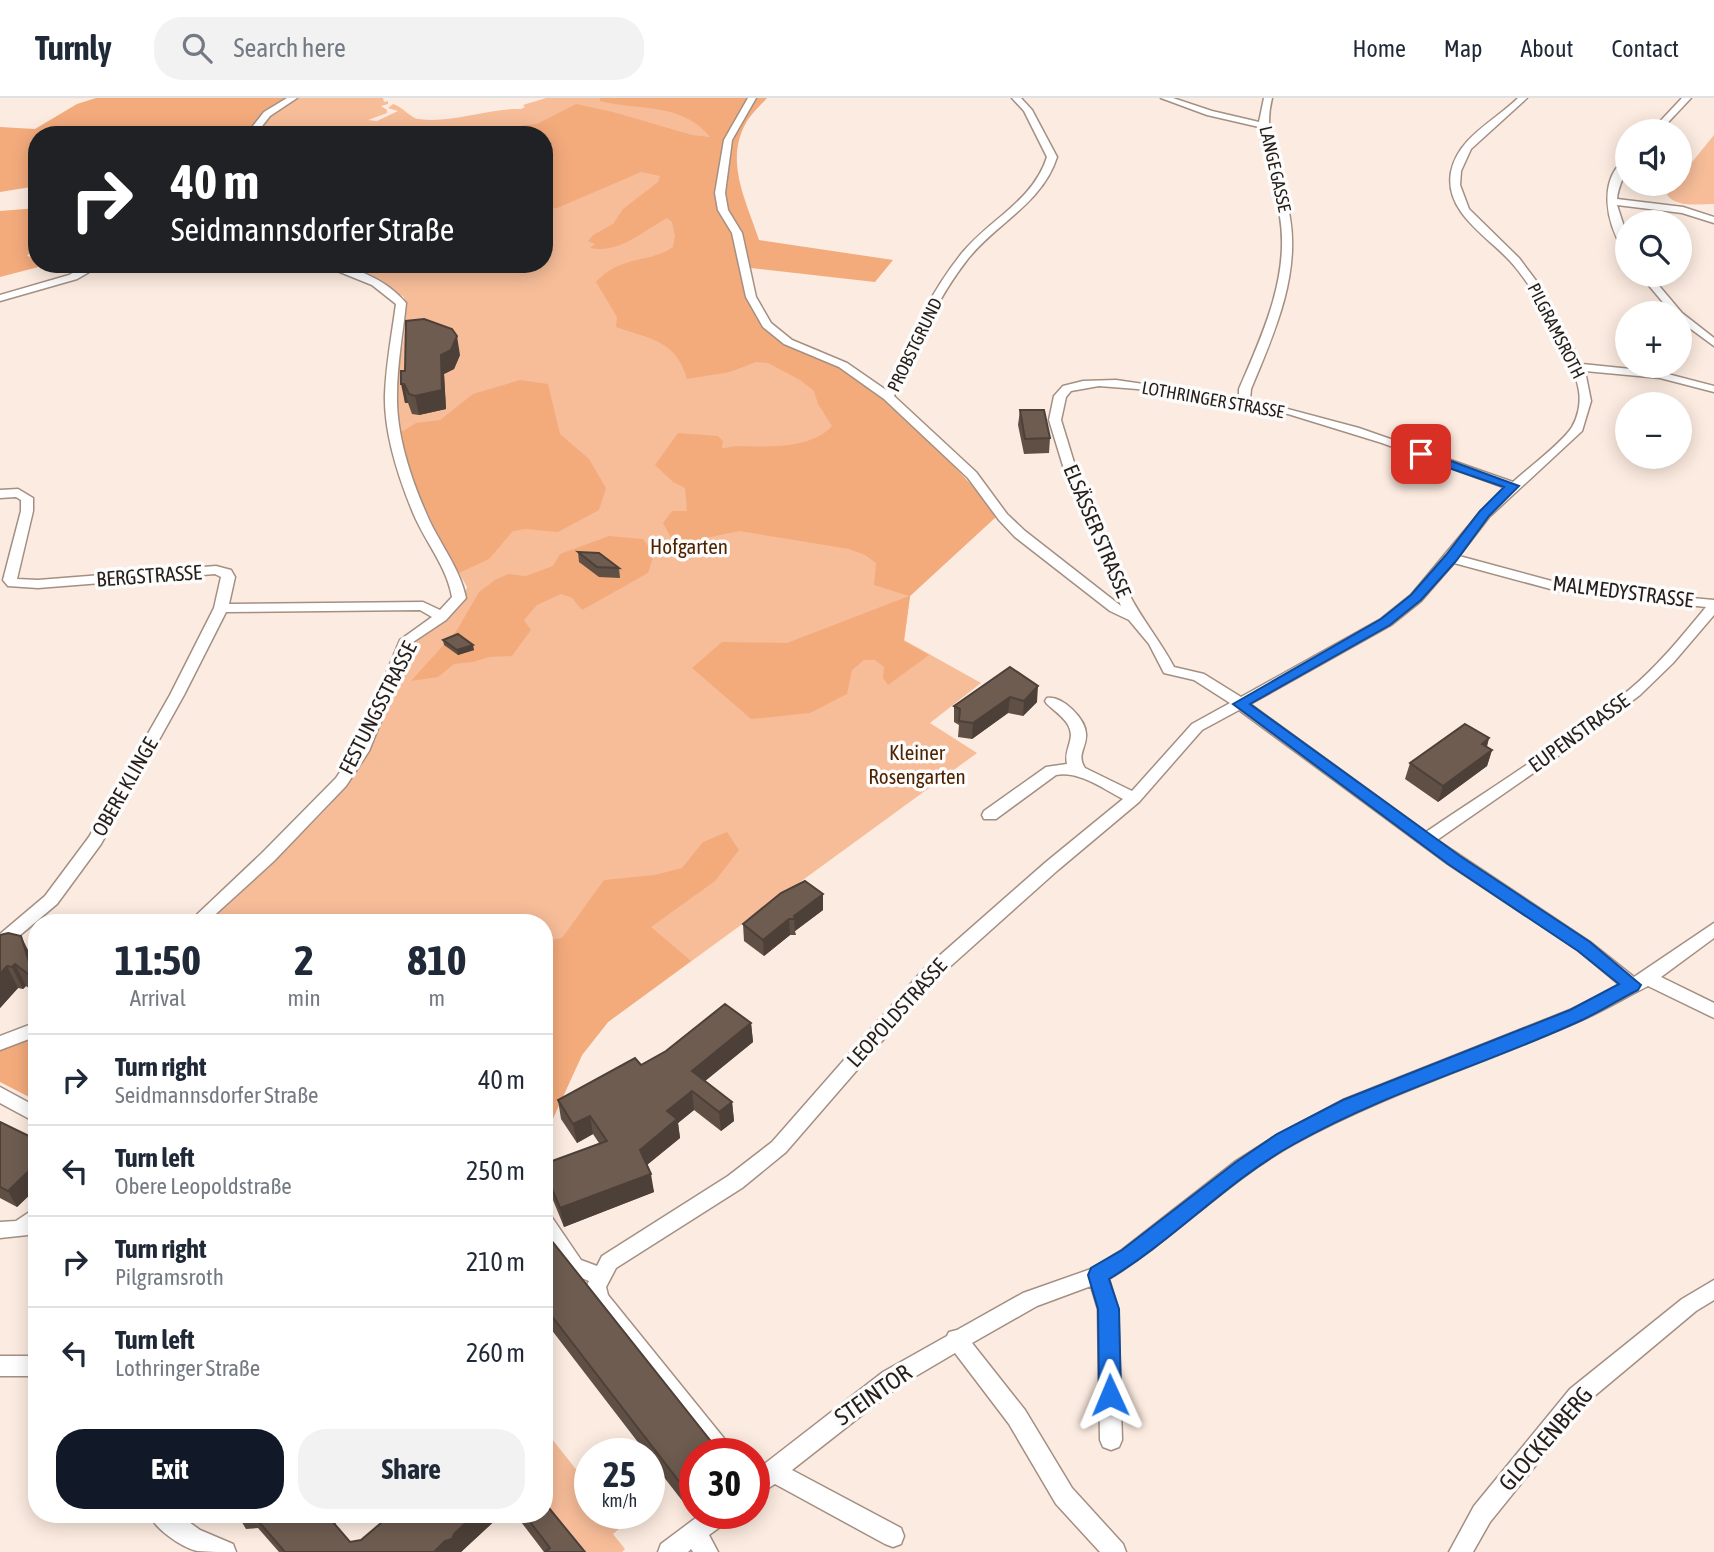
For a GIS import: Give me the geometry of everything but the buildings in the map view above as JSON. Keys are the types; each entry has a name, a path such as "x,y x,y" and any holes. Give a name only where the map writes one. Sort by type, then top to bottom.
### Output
{"street":[{"path":"257,126 267,114 293,98"},
{"path":"752,98 728,140 720,193 723,210 737,233 751,297 758,313 776,335 843,365 888,397"},
{"name":"PROBSTGRUND","path":"1016,98 1028,110 1052,157 1047,177 1039,190 988,231 953,271 888,397 972,475 1003,517 1020,534 1115,608 1134,617"},
{"path":"1166,98 1209,113 1263,125"},
{"name":"LANGE GASSE","path":"1244,402 1245,389 1277,311 1286,265 1284,204 1263,125 1268,98"},
{"name":"PILGRAMSROTH","path":"1186,736 1197,727 1385,622 1416,597 1485,514 1513,486 1576,431 1583,416 1585,389 1550,313 1532,283 1503,247 1470,216 1456,191 1457,169 1474,137 1523,98"},
{"path":"1667,119 1687,98"},
{"path":"1615,186 1611,201 1615,226"},
{"path":"1611,201 1683,210 1714,220"},
{"path":"0,298 81,273"},
{"name":"FESTUNGSSTRASSE","path":"206,914 268,857 341,782 361,751 407,640 441,617 457,603 460,594 421,516 405,472 391,403 401,303 393,293 348,273"},
{"path":"1655,287 1668,301"},
{"path":"1692,325 1714,343"},
{"path":"1576,367 1650,373 1714,389"},
{"name":"LOTHRINGER STRASSE","path":"1070,387 1130,385 1260,404 1344,429 1513,486"},
{"name":"ELSÄSSER STRASSE","path":"1070,387 1060,396 1056,408 1056,429 1080,494 1134,617 1155,643 1170,670 1199,677 1240,704"},
{"name":"BERGSTRASSE","path":"0,494 18,493 27,498 27,511 10,580 13,583 38,584 222,571 228,577 221,608 423,606 441,617"},
{"name":"MALMEDYSTRASSE","path":"1451,558 1558,587 1714,605"},
{"name":"EUPENSTRASSE","path":"1427,839 1563,746 1635,692 1668,660 1714,605"},
{"name":"OBERE KLINGE","path":"34,914 51,900 95,840 177,695 221,608"},
{"path":"1052,701 1072,715 1080,727 1080,739 1071,759 1079,771"},
{"path":"1240,704 1427,839 1584,946 1640,982 1714,1011"},
{"name":"LEOPOLDSTRASSE","path":"599,1276 609,1262 735,1182 779,1146 928,976 1052,866 1134,798 1186,736"},
{"path":"990,816 1051,771 1064,768 1079,771 1134,798"},
{"name":"OBERE KLINGE","path":"0,943 28,919"},
{"name":"STEINTOR","path":"770,1474 891,1379 956,1339 1030,1299 1098,1275 1129,1256 1243,1167 1284,1140 1350,1105 1576,1015 1640,982 1714,929"},
{"path":"0,1043 28,1032"},
{"path":"0,1094 28,1111"},
{"path":"553,1235 574,1266 599,1276 596,1287 599,1299 710,1438"},
{"path":"1098,1275 1108,1309 1111,1440"},
{"name":"GLOCKENBERG","path":"1460,1552 1482,1514 1578,1395 1689,1305 1714,1289"},
{"path":"956,1339 1017,1417 1064,1496 1115,1552"},
{"path":"0,1366 28,1366"},
{"path":"774,1471 893,1536"},
{"path":"172,1523 192,1538 225,1552"},
{"path":"669,1552 700,1543"}],"green space":[{"name":"Hofgarten","path":"297,98 383,98 384,102 388,101 388,104 381,106 387,113 368,120 377,121 398,111 388,108 393,104 416,118 431,120 521,109 525,107 523,105 546,98 749,98 726,140 748,297 763,326 945,458 998,515 910,596 904,640 981,683 930,723 977,753 608,1022 582,1055 553,1118 553,914 214,914 301,834 353,777 378,731 411,645 457,607 467,587 422,502 405,456 400,433 396,395 405,324 404,297 381,283 356,273 553,273 553,126 262,126 271,114"},
{"path":"1714,135 1714,204 1676,202 1668,196 1692,196 1692,162"},
{"path":"553,1440 574,1467 574,1529 619,1529 613,1534 625,1549 622,1552 584,1552 553,1514"}],"shaded area":[{"path":"96,98 289,98 261,115 253,126 40,126 77,104"},
{"path":"600,98 767,98 746,123 737,152 740,182 759,240 893,260 875,282 742,267 752,307 764,327 841,367 862,381 944,456 998,515 910,596 904,641 929,655 888,685 883,678 884,667 875,660 864,660 852,670 847,694 810,713 751,719 692,668 722,642 787,643 909,596 874,585 876,563 849,549 739,531 683,543 672,540 663,523 672,511 687,511 685,488 673,482 655,465 678,433 718,436 723,441 722,448 774,446 813,439 832,426 818,404 814,391 800,380 768,363 756,362 730,372 687,379 676,356 669,349 651,338 616,327 617,317 596,282 615,267 673,247 675,236 672,222 667,218 631,240 611,248 590,248 595,244 588,241 593,235 613,224 623,209 658,182 660,176 641,172 553,208 553,126 519,126 537,124 576,104 692,135 710,137 699,126 673,113 600,101"},
{"path":"0,127 28,129 28,187 0,192"},
{"path":"28,209 28,270 0,277 0,211"},
{"path":"520,380 548,384 560,434 589,459 606,488 599,510 558,532 525,529 513,531 489,559 459,573 417,488 400,433 416,423 440,420 473,394"},
{"path":"609,536 643,539 654,554 648,573 582,610 572,598 561,594 537,605 524,620 531,630 512,656 489,657 454,664 438,677 411,681 457,630 479,592 495,580 508,574 526,576 553,566 560,554"},
{"path":"727,832 739,850 715,881 651,927 691,961 608,1022 582,1055 553,1118 553,940 562,938 604,880 655,875 682,868 703,842"},
{"path":"28,1037 28,1096 0,1082 0,1046"}],"route":[{"path":"1110,1395 1108,1309 1098,1275 1153,1239 1243,1167 1284,1140 1350,1105 1576,1015 1632,985 1584,946 1454,860 1240,704 1354,642 1385,622 1416,597 1485,514 1513,486 1421,454"}],"park label":[{"name":"Kleiner Rosengarten","path":"917,765"}]}
